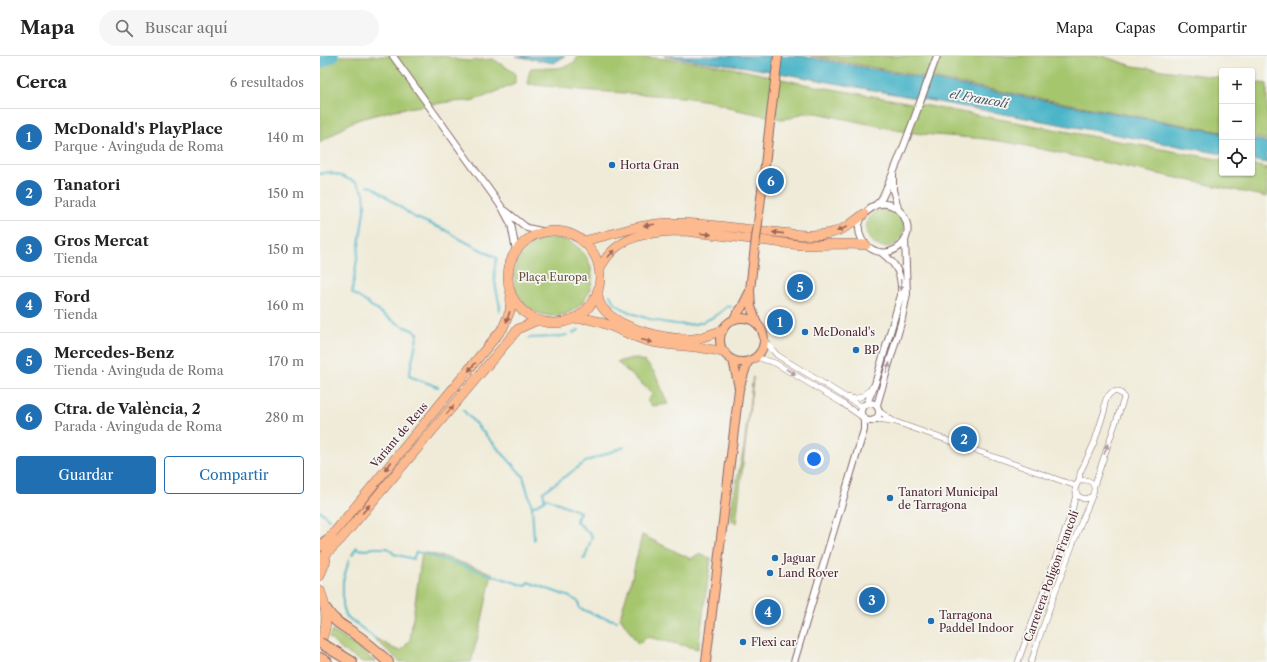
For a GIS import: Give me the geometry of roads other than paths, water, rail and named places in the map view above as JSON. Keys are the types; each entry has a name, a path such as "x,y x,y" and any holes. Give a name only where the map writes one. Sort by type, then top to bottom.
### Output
{"highway":[{"path":"582,242 602,238 639,226 668,223 719,226 794,235 817,235 832,233 843,229 864,214"},
{"path":"599,270 608,256 627,240 641,235 668,231 691,232 800,245 866,245"},
{"path":"573,319 585,311 594,299 597,292 599,270 591,251 582,242 566,234 555,232 539,234 527,241 516,251 508,271 511,294 524,313 538,320 555,323 573,319 591,320 610,326 637,338 653,342 710,348 725,353"},
{"path":"597,292 601,306 614,318 638,329 654,334 683,339 695,339 723,330"},
{"name":"Variant de Reus","path":"322,546 504,328 508,318 511,294"},
{"name":"Variant de Reus","path":"341,539 518,328 538,320"},
{"path":"320,564 325,555 341,539"},
{"path":"320,576 324,563 341,539"},
{"path":"320,590 325,630 323,645 352,662"},
{"path":"320,629 323,611"},
{"path":"323,611 330,623 384,662"},
{"path":"323,611 337,623 361,638 388,662"}],"main road":[{"path":"757,324 751,307 750,290 778,56"},
{"path":"733,320 744,318 751,319 763,331 764,340 761,352 752,359 740,362 733,360 725,353 720,343 723,330 727,324 733,320 742,307 750,290"},
{"path":"706,662 739,389 752,359"},
{"path":"733,360 739,389"}],"street":[{"path":"393,56 513,222 527,228 546,232"},
{"path":"794,662 864,430 861,410 866,404 875,384 901,295 902,284 895,264 882,253 871,250 866,245 861,238 859,229 860,222 864,214 880,200 893,173 937,56"},
{"path":"882,253 896,249 900,246 908,232 907,223 898,208 893,190 893,173"},
{"path":"871,207 884,204 898,208"},
{"path":"513,222 516,251"},
{"path":"864,430 878,416 878,408 901,323 907,294 905,239"},
{"path":"764,340 777,355 858,404 873,403 893,421"},
{"path":"752,359 775,363 868,420 893,421 1077,484 1088,480 1094,486"},
{"path":"838,393 852,398 860,398 875,384"},
{"path":"1112,392 1119,392 1123,394 1124,398 1094,486 1094,492 1091,497 1083,499 1076,494 1080,473 1094,443 1101,423 1105,409 1105,400 1112,392"},
{"name":"Carretera Polígon Francolí","path":"1018,662 1072,511 1076,494"},
{"name":"Carretera Polígon Francolí","path":"1031,662 1091,497"}],"water":[{"path":"515,56 565,56 554,63"},
{"path":"664,56 801,56 1219,132 1219,153 747,67"},
{"path":"1255,140 1267,142 1267,163 1255,161"}],"waterway":[{"name":"el Francolí","path":"320,63 333,56"},
{"path":"320,174 328,172 344,177 357,183 364,193 365,204 352,293 391,320 418,333 409,376 438,387"},
{"path":"367,186 373,187 414,217 445,230 497,258 495,264 495,277 500,307 499,312"},
{"path":"610,295 615,303 631,313 653,320 686,325 699,323 713,317 728,306 731,307"},
{"path":"573,333 579,330"},
{"path":"529,338 567,335"},
{"path":"463,410 523,476 532,507 534,540"},
{"path":"532,507 545,500 543,492 587,461 624,447"},
{"path":"544,497 580,512 576,521 592,536 585,558 583,559"},
{"path":"320,511 329,519"},
{"path":"352,555 357,547"},
{"path":"356,549 367,550 373,548 388,548 394,554 413,559 416,552 422,553 526,586 528,582 570,597 579,602 579,608 598,616 617,621"},
{"path":"349,560 343,581 343,605 346,616 376,639"}],"place":[{"name":"Horta Gran","path":"612,165"},
{"name":"Ctra. de València, 2","path":"771,181"},
{"name":"Mercedes-Benz","path":"800,287"},
{"name":"McDonald's PlayPlace","path":"780,322"},
{"name":"McDonald's","path":"805,332"},
{"name":"BP","path":"856,350"},
{"name":"Tanatori","path":"964,439"},
{"name":"Tanatori Municipal de Tarragona","path":"890,498"},
{"name":"Jaguar","path":"775,558"},
{"name":"Land Rover","path":"770,573"},
{"name":"Gros Mercat","path":"872,600"},
{"name":"Ford","path":"768,612"},
{"name":"Tarragona Paddel Indoor","path":"931,621"},
{"name":"Flexi car","path":"743,642"}],"park label":[{"name":"Plaça Europa","path":"553,277"}]}
